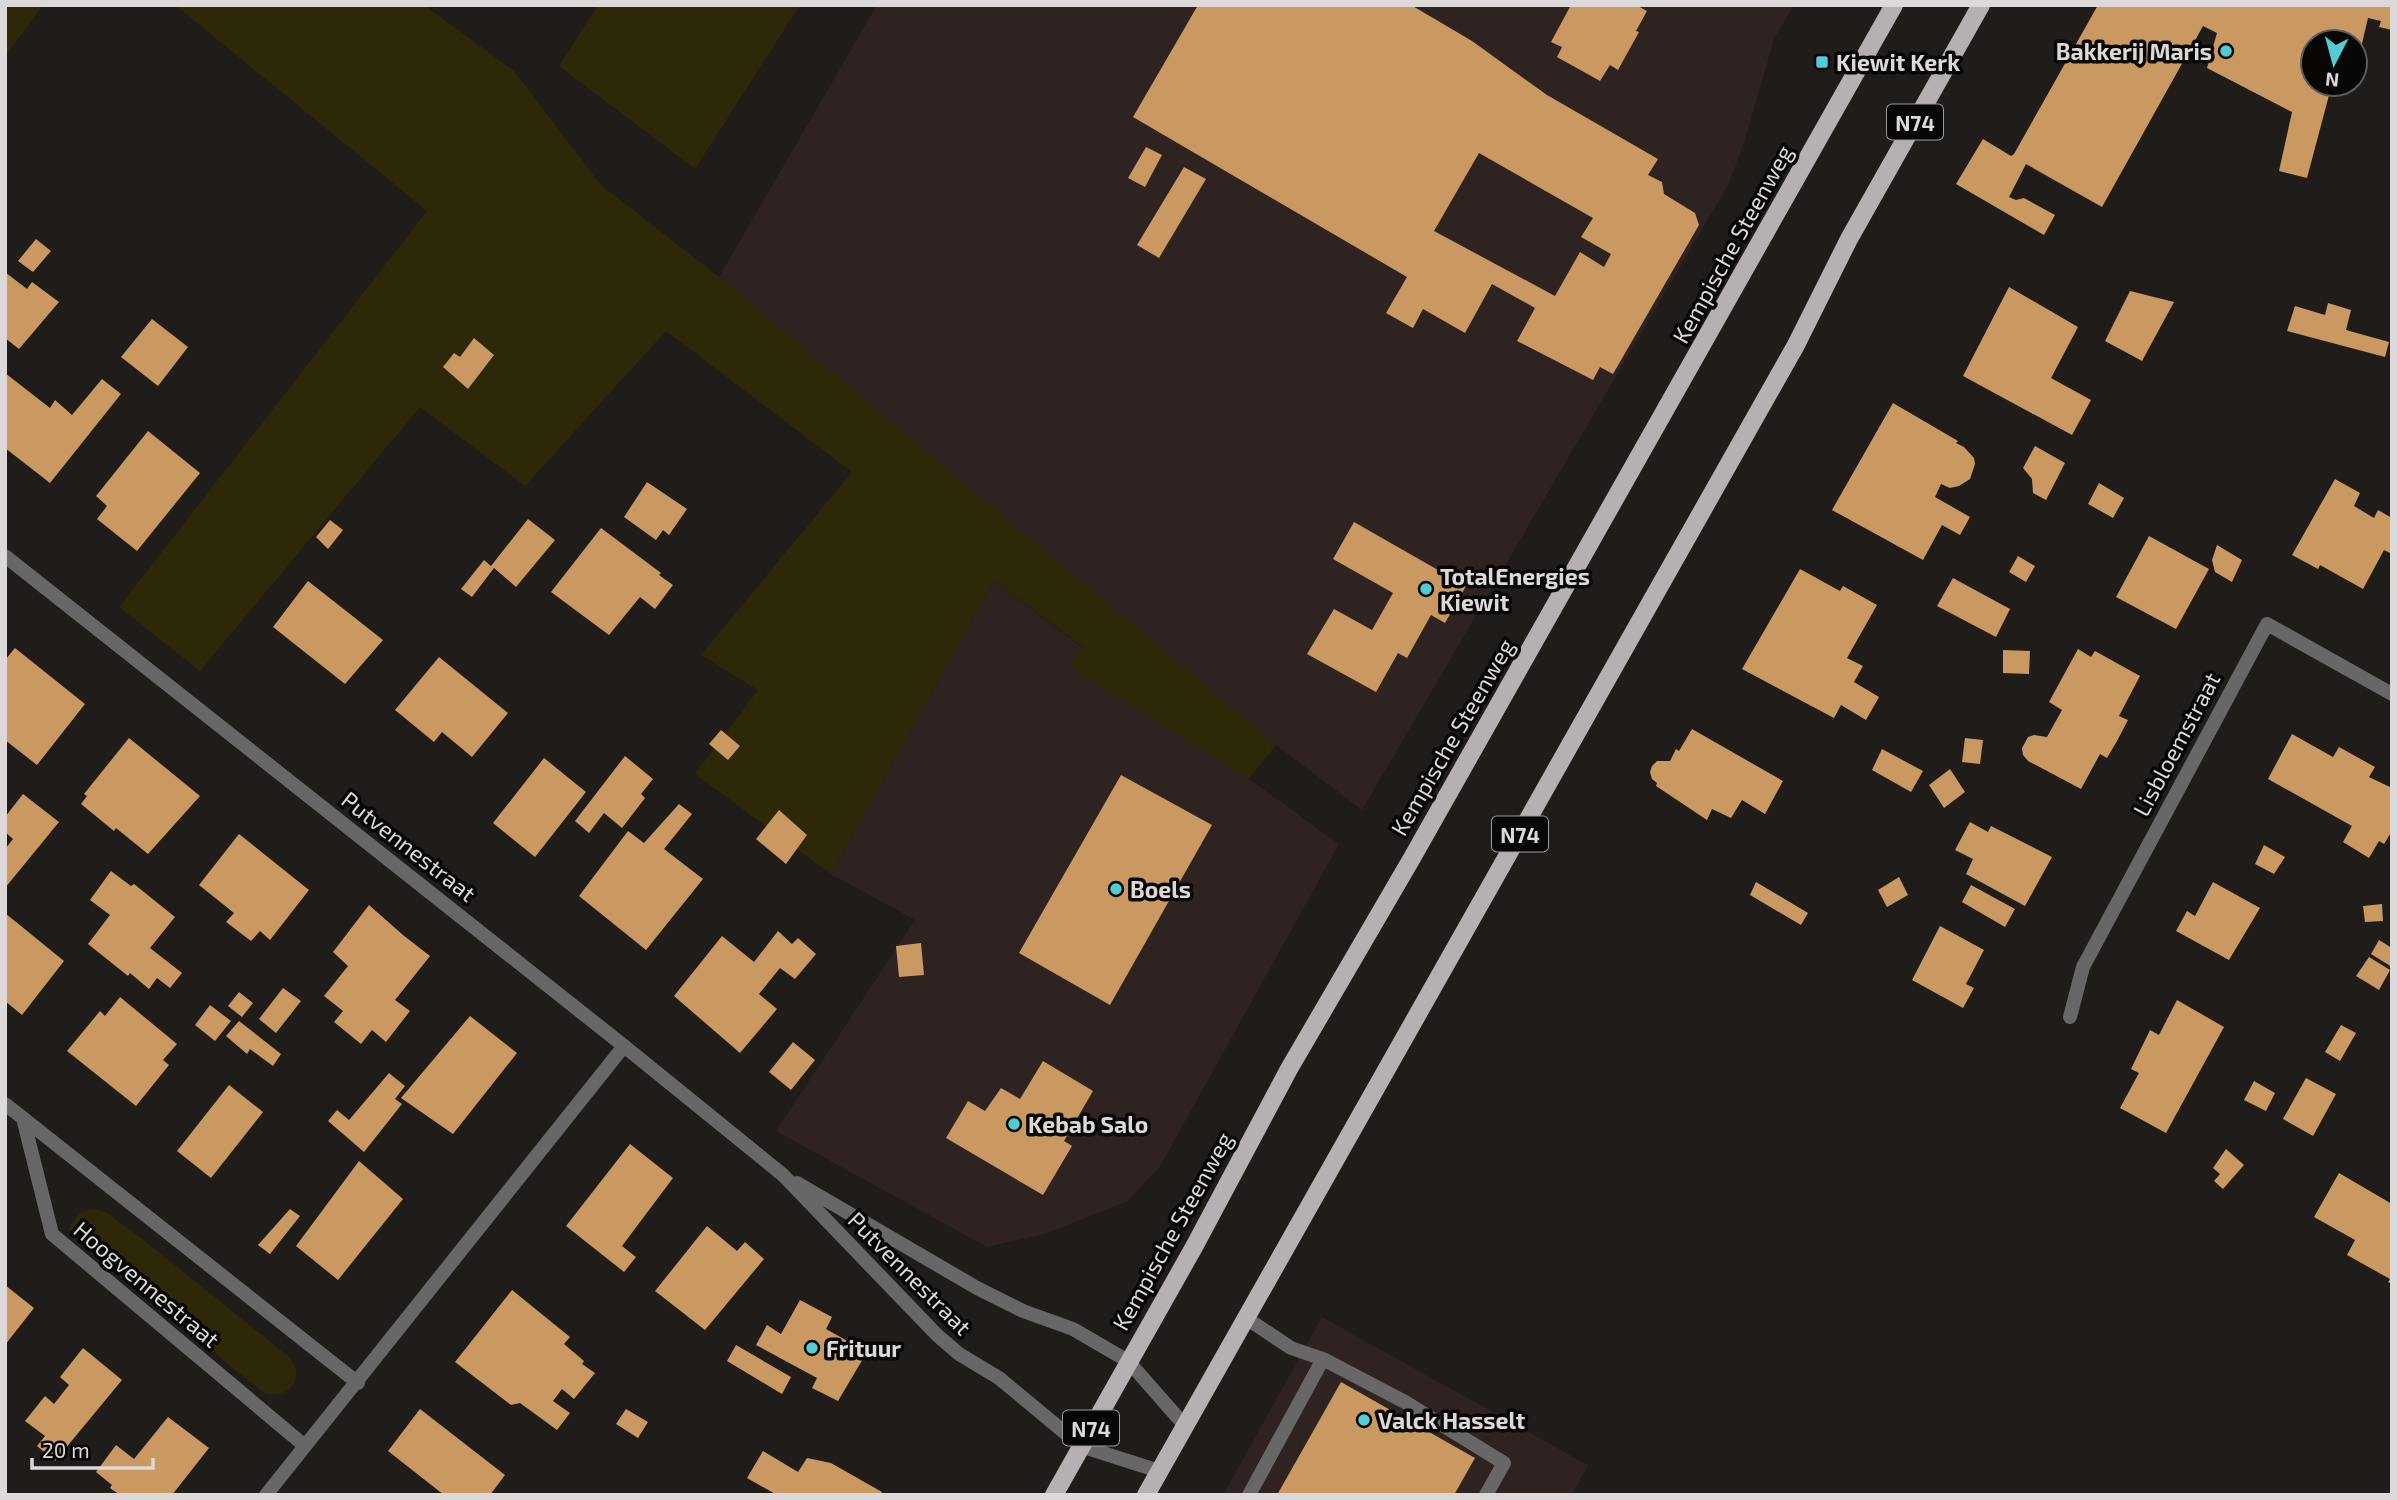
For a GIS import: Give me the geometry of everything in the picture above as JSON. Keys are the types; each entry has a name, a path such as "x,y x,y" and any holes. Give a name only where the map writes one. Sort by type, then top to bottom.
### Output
{"main road":[{"name":"Kempische Steenweg","path":"1054,1495 1194,1247 1289,1069 1419,846 1894,5"},
{"name":"N74","path":"1146,1495 1790,357 1849,239 1981,5"}],"street":[{"name":"Putvennestraat","path":"5,556 783,1175 937,1335 959,1354 999,1378 1081,1446 1159,1471"},
{"name":"Lisbloemstraat","path":"2070,1017 2083,967 2267,624 2392,694"},
{"path":"267,1495 624,1046"},
{"path":"5,1104 358,1383"},
{"name":"Hoogvennestraat","path":"23,1118 52,1234 305,1446"},
{"name":"Putvennestraat","path":"783,1175 978,1288 1023,1311 1073,1329 1128,1361 1186,1427"},
{"path":"1246,1318 1291,1348 1323,1359 1405,1402 1504,1463 1486,1495"},
{"path":"1249,1495 1323,1359"}],"shaded area":[{"path":"5,5 43,5 5,57"},
{"path":"175,5 424,5 514,71 601,185 719,277 1276,745 1249,779 1069,667 1083,647 994,581 831,874 695,774 758,690 701,655 852,472 666,331 525,486 420,407 200,671 119,607 427,211"},
{"path":"598,5 800,5 695,169 559,66"},
{"path":"877,5 1794,5 1774,39 1744,143 1728,185 1362,810 1276,745 719,277"},
{"path":"994,581 1083,648 1070,667 1249,779 1339,844 1159,1168 1126,1202 1044,1234 987,1247 776,1131 915,920 831,874"},
{"path":"96,1209 109,1214 145,1241 288,1356 296,1371 296,1378 289,1389 274,1395 265,1394 75,1240 69,1228 74,1220 83,1212"},
{"path":"1322,1317 1588,1465 1572,1495 1223,1495"}],"building":[{"path":"1198,5 1411,5 1472,41 1547,95 1658,159 1648,175 1662,182 1664,194 1695,213 1699,225 1613,374 1600,367 1593,380 1517,341 1535,308 1492,284 1465,333 1423,309 1413,328 1386,313 1407,277 1133,117","holes":["1479,153 1593,218 1581,237 1611,254 1604,267 1580,252 1555,296 1434,231"]},
{"path":"1571,5 1636,5 1647,11 1618,70 1610,65 1600,81 1557,57 1562,47 1551,42"},
{"path":"2098,5 2392,5 2392,30 2379,27 2381,21 2368,18 2366,28 2299,28 2299,98 2328,98 2307,178 2279,171 2292,112 2207,68 2217,33 2203,26 2102,207 2026,164 2009,197 2016,200 2024,198 2055,215 2044,235 1956,184 1983,139 2011,156"},
{"path":"1146,147 1162,155 1145,187 1128,178"},
{"path":"1184,167 1206,179 1159,258 1137,245"},
{"path":"36,239 51,251 33,272 18,261"},
{"path":"5,272 27,289 32,282 59,302 19,349 5,338"},
{"path":"2009,287 2078,327 2051,378 2091,400 2072,435 1963,376"},
{"path":"2130,291 2174,302 2142,361 2105,341"},
{"path":"2328,303 2351,310 2346,330 2389,342 2385,357 2287,331 2295,306 2325,315"},
{"path":"152,319 188,347 158,386 121,357"},
{"path":"474,338 494,355 468,389 443,367 454,353 460,357"},
{"path":"5,373 50,408 55,400 72,415 102,379 121,394 50,483 5,448"},
{"path":"1893,403 1958,441 1956,443 1974,458 1975,464 1970,479 1950,488 1941,484 1935,497 1970,517 1960,535 1942,525 1923,560 1832,510"},
{"path":"148,431 200,473 137,551 97,519 107,506 96,496"},
{"path":"2035,446 2065,463 2046,500 2033,493 2032,479 2023,468"},
{"path":"2335,479 2360,493 2354,506 2374,518 2378,510 2392,518 2392,551 2390,553 2384,550 2363,589 2320,565 2318,569 2292,555"},
{"path":"647,482 687,509 669,535 663,530 656,540 624,517"},
{"path":"2099,483 2124,498 2113,518 2088,504"},
{"path":"528,519 555,540 516,587 494,568 472,597 461,589 484,560 491,566"},
{"path":"330,520 343,530 328,549 316,537"},
{"name":"TotalEnergies Kiewit","path":"1354,522 1466,586 1445,623 1431,615 1407,658 1398,653 1376,692 1307,654 1334,609 1372,630 1393,593 1333,559"},
{"path":"601,528 673,585 655,609 640,597 609,635 551,592"},
{"path":"2149,536 2209,569 2176,629 2116,597"},
{"path":"2217,545 2242,560 2232,582 2215,572 2212,560"},
{"path":"2018,556 2035,566 2026,582 2009,572"},
{"path":"1800,569 1840,591 1843,586 1877,605 1847,658 1863,666 1854,682 1879,697 1866,720 1841,705 1834,718 1742,669"},
{"path":"1953,578 2010,609 1996,637 1937,606"},
{"path":"308,581 383,640 345,684 273,627"},
{"path":"15,648 85,704 37,765 5,740 5,660"},
{"path":"2078,649 2091,657 2095,651 2140,676 2119,716 2128,720 2107,758 2100,754 2081,789 2028,761 2022,748 2028,737 2047,737 2062,710 2049,702"},
{"path":"2003,650 2030,651 2029,674 2003,673"},
{"path":"439,657 508,713 472,757 442,732 434,742 395,710"},
{"path":"1692,729 1783,781 1765,814 1742,800 1731,818 1712,809 1707,820 1656,786 1657,783 1650,772 1652,766 1657,761 1670,761"},
{"path":"721,730 740,746 728,760 709,744"},
{"path":"2292,734 2333,757 2339,747 2375,767 2369,777 2392,788 2392,831 2384,844 2379,841 2369,858 2343,842 2352,826 2268,779"},
{"path":"129,738 200,796 148,854 81,804 87,796 84,794"},
{"path":"1965,738 1983,740 1980,764 1962,762"},
{"path":"1882,749 1923,771 1911,792 1872,770"},
{"path":"625,756 653,779 641,794 645,798 622,828 604,813 589,833 575,821"},
{"path":"544,758 586,792 535,857 493,823"},
{"path":"1950,769 1965,792 1944,808 1929,785"},
{"name":"Boels","path":"1121,775 1212,825 1110,1005 1019,953"},
{"path":"23,794 59,822 5,888 5,849 13,839 5,832 5,817"},
{"path":"679,804 692,814 664,849 703,879 646,950 579,896 628,831 644,843"},
{"path":"779,810 807,835 786,864 756,839"},
{"path":"1970,822 1988,832 1991,826 2052,857 2025,906 1966,874 1973,859 1955,850"},
{"path":"239,834 309,890 270,940 260,931 251,941 226,922 234,913 199,885"},
{"path":"2264,845 2285,857 2274,874 2255,864"},
{"path":"111,871 131,886 134,884 175,917 150,948 182,973 170,988 157,978 149,989 88,944 110,915 90,900"},
{"path":"1899,877 1908,895 1887,907 1878,890"},
{"path":"1756,882 1808,913 1801,925 1750,895"},
{"path":"2213,882 2260,908 2229,960 2176,931 2187,911 2195,916"},
{"path":"1971,885 2015,909 2005,927 1962,902"},
{"path":"2382,904 2383,921 2365,922 2363,906"},
{"path":"369,905 430,956 395,1000 410,1011 386,1042 372,1030 361,1044 334,1022 343,1011 324,996 348,966 333,952"},
{"path":"5,913 64,961 22,1015 5,1001"},
{"path":"1940,926 1984,950 1966,984 1974,988 1963,1008 1912,980"},
{"path":"778,931 792,944 798,938 816,954 795,979 780,968 759,994 777,1009 740,1053 674,996 722,936 754,962"},
{"path":"2379,940 2392,948 2392,967 2371,954"},
{"path":"921,943 924,975 899,977 896,946"},
{"path":"2369,957 2390,970 2379,990 2356,976"},
{"path":"283,988 301,1001 276,1033 259,1019"},
{"path":"239,992 253,1003 242,1017 228,1006"},
{"path":"120,997 177,1044 163,1060 169,1065 136,1106 67,1051 100,1011 105,1016"},
{"path":"2177,1000 2224,1027 2166,1133 2120,1108 2139,1073 2131,1069 2150,1030 2159,1035"},
{"path":"210,1005 231,1021 215,1041 195,1025"},
{"path":"470,1016 517,1053 453,1134 401,1098"},
{"path":"239,1021 281,1054 273,1066 250,1049 247,1054 226,1036"},
{"path":"2341,1025 2356,1033 2340,1061 2325,1052"},
{"path":"793,1042 815,1060 791,1090 769,1072"},
{"name":"Kebab Salo","path":"1043,1061 1093,1091 1064,1141 1072,1146 1043,1195 946,1138 968,1101 985,1111 1001,1088 1020,1099"},
{"path":"389,1073 405,1086 395,1099 402,1104 364,1152 328,1121 337,1110 349,1120"},
{"path":"2306,1078 2336,1094 2313,1136 2283,1119"},
{"path":"2254,1081 2275,1093 2266,1111 2244,1100"},
{"path":"229,1085 263,1112 211,1178 177,1151"},
{"path":"630,1144 673,1178 622,1246 636,1257 624,1272 566,1226"},
{"path":"2226,1149 2244,1165 2223,1189 2214,1181 2220,1174 2213,1168"},
{"path":"359,1161 403,1199 338,1280 296,1246"},
{"path":"2339,1173 2392,1204 2392,1284 2388,1282 2390,1279 2347,1255 2355,1240 2314,1217"},
{"path":"290,1209 300,1216 270,1254 258,1245"},
{"path":"707,1226 737,1251 745,1242 764,1259 705,1330 655,1291"},
{"path":"5,1285 34,1308 5,1345"},
{"path":"512,1290 570,1337 564,1344 584,1361 582,1364 595,1373 574,1399 562,1389 553,1401 570,1413 557,1430 520,1403 511,1405 455,1362"},
{"name":"Frituur","path":"800,1300 832,1317 826,1329 867,1352 838,1401 812,1388 817,1378 756,1345 767,1325 781,1334"},
{"path":"736,1345 791,1377 782,1394 727,1361"},
{"path":"83,1348 122,1380 55,1461 37,1446 45,1436 25,1421 45,1396 54,1404 69,1385 60,1377"},
{"name":"Valck Hasselt","path":"1341,1382 1475,1458 1454,1495 1277,1495"},
{"path":"420,1409 505,1475 490,1495 444,1495 388,1451"},
{"path":"626,1409 648,1422 638,1438 616,1424"},
{"path":"168,1417 209,1448 172,1495 120,1495 110,1488 112,1485 96,1472 116,1445 134,1459"},
{"path":"763,1451 798,1472 807,1458 831,1463 882,1492 880,1495 777,1495 747,1478"}],"place":[{"name":"Bakkerij Maris","path":"2226,51"},
{"name":"Kiewit Kerk","path":"1822,62"},
{"name":"TotalEnergies Kiewit","path":"1426,589"},
{"name":"Boels","path":"1116,889"},
{"name":"Kebab Salo","path":"1014,1124"},
{"name":"Frituur","path":"812,1348"},
{"name":"Valck Hasselt","path":"1364,1420"}]}
